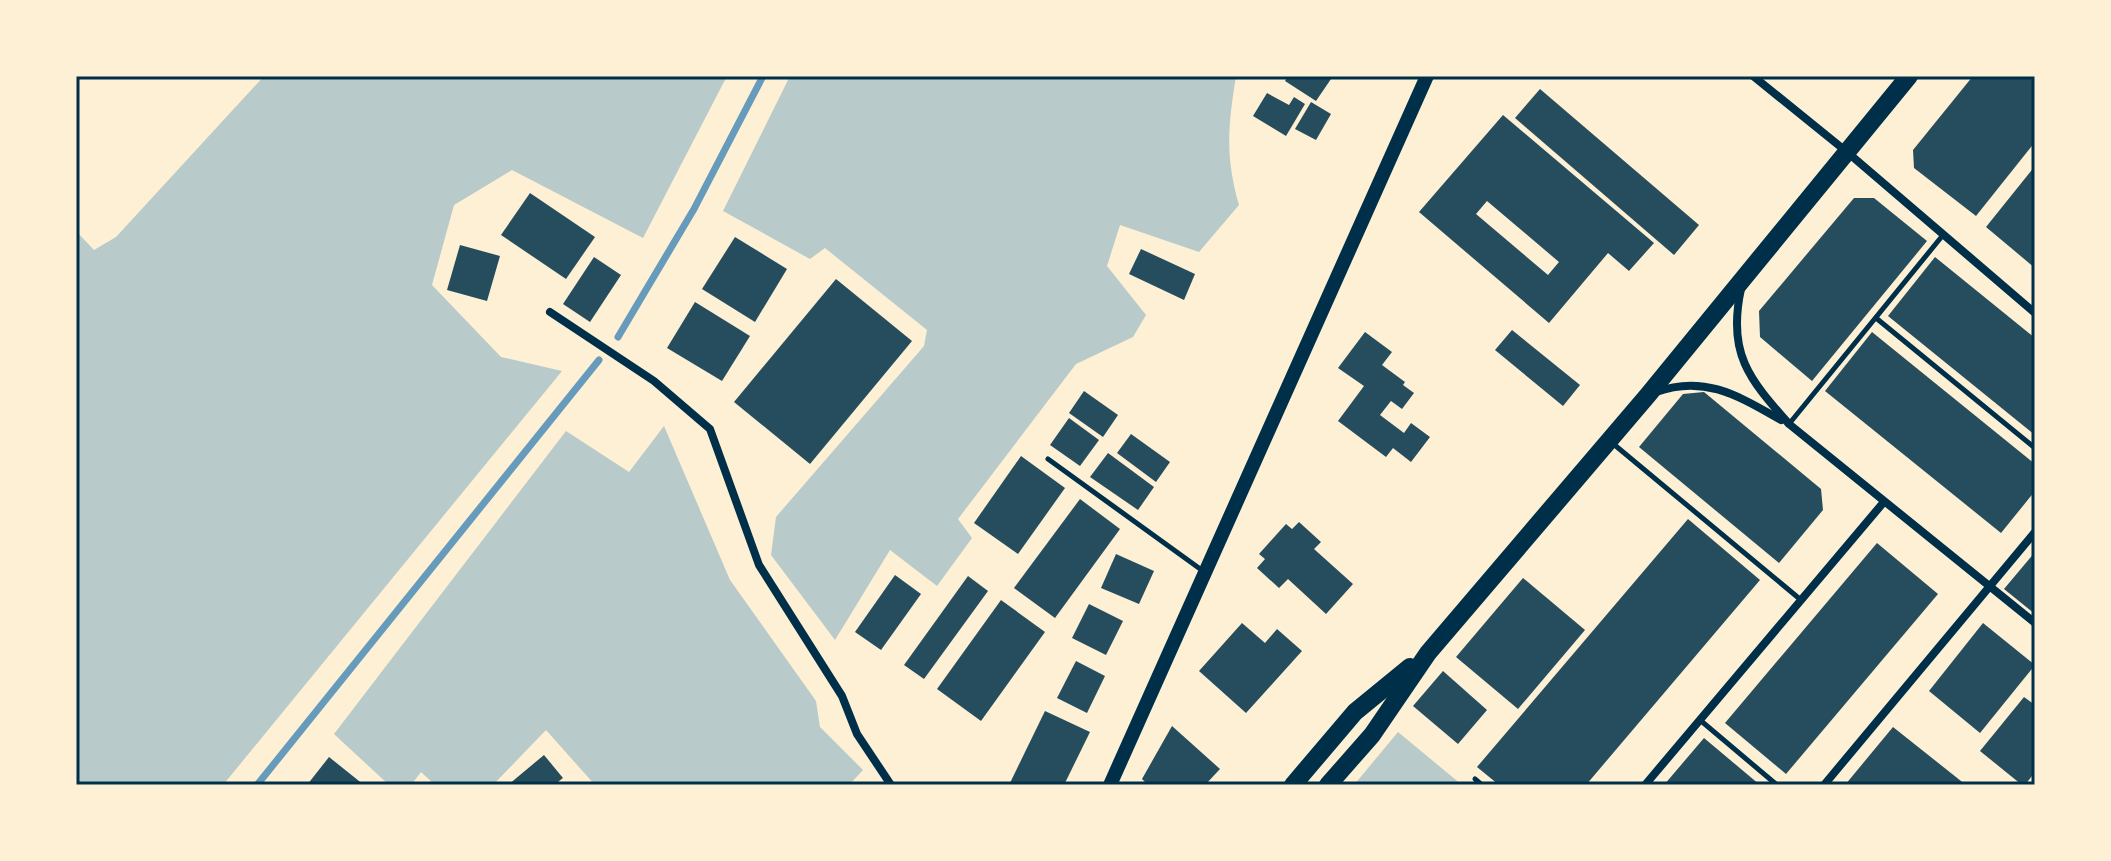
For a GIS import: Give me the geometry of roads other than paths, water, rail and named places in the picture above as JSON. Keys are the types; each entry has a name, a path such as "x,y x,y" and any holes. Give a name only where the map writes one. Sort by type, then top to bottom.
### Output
{"highway":[{"path":"1328,785 1372,735 1428,653 1610,441 1909,76"},
{"path":"1293,785 1355,712 1428,653"}],"street":[{"path":"1110,785 1427,76"},
{"path":"1753,76 2035,313"},
{"path":"1743,281 1736,312 1737,340 1754,385 1789,424 2035,623"},
{"path":"550,312 654,381 710,429 759,565 842,696 857,734 891,785"},
{"path":"1648,395 1674,386 1699,385 1723,390 1789,424"},
{"path":"1645,785 1883,503"},
{"path":"1824,785 2035,532"}],"lane":[{"path":"1789,424 1944,235"},
{"path":"1876,318 2035,448"},
{"path":"1610,441 1801,600"},
{"path":"1048,459 1205,573"},
{"path":"1700,720 1777,785"},
{"path":"1475,779 1482,785"}],"waterway":[{"path":"618,337 694,209 763,76"},
{"path":"257,785 599,360"}]}
